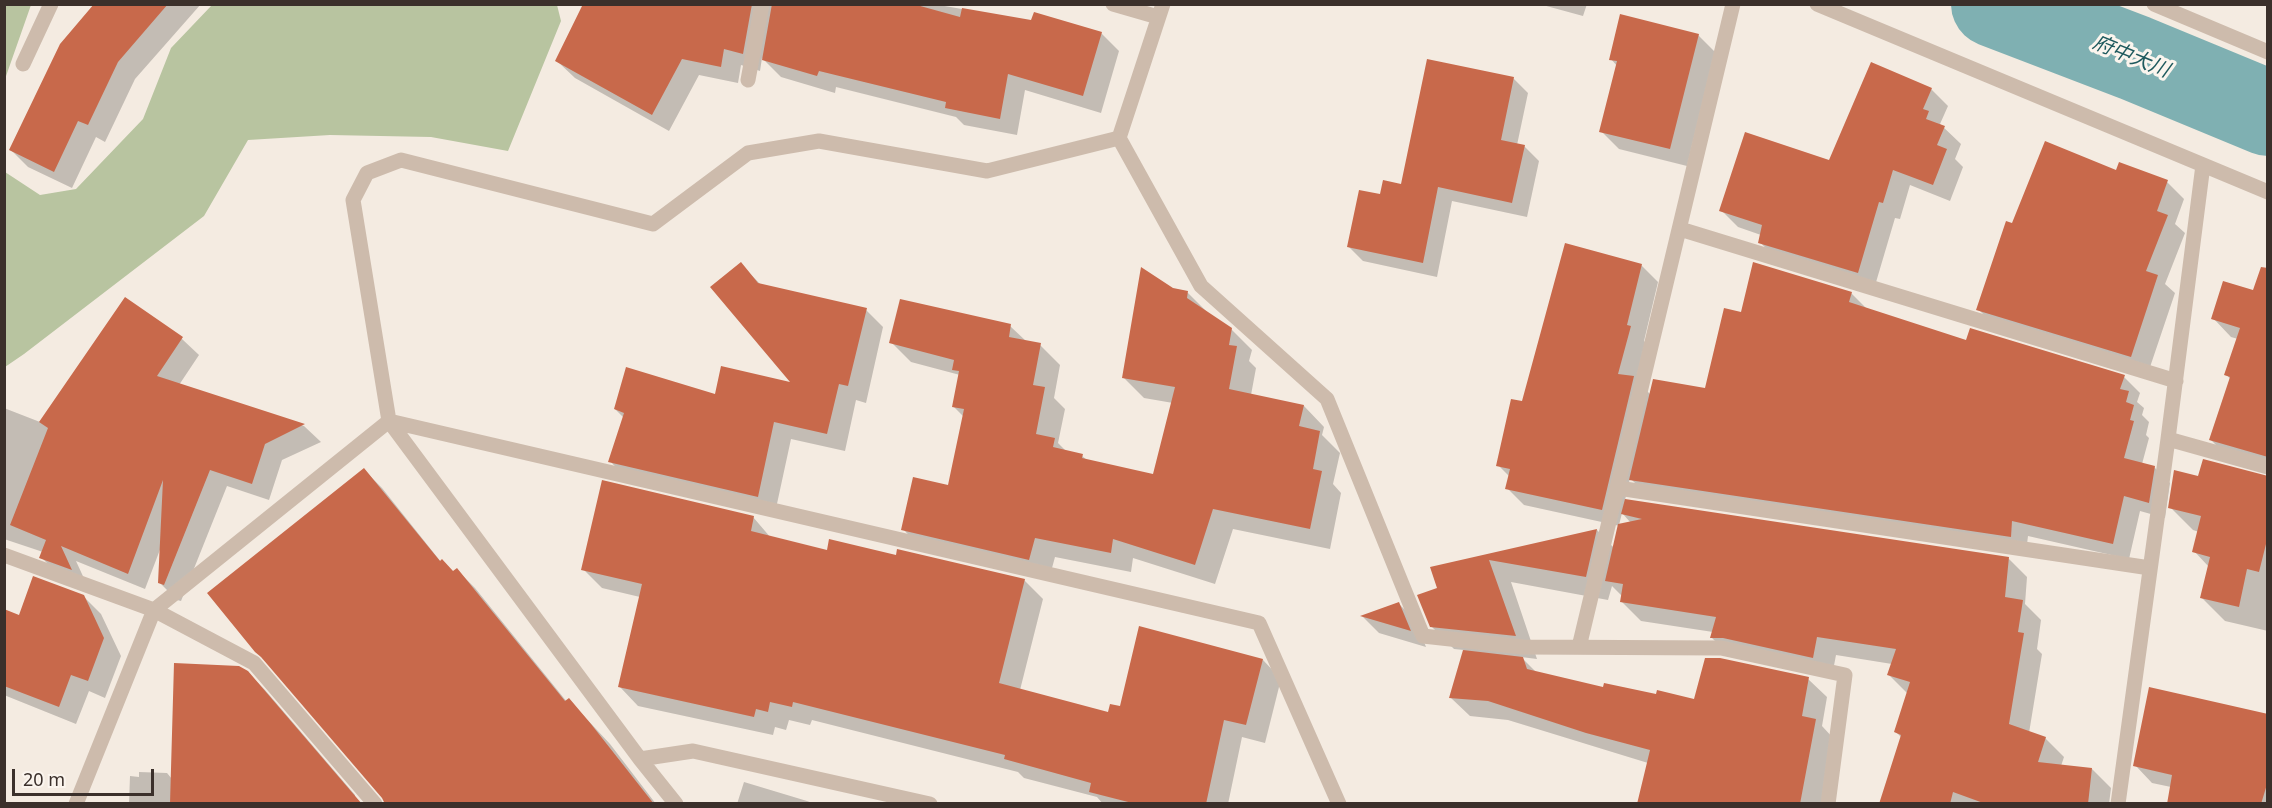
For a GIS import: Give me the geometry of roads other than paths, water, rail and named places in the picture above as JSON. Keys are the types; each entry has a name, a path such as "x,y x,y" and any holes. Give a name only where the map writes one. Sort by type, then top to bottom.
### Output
{"street":[{"path":"23,64 51,4"},
{"path":"748,80 762,4"},
{"path":"1113,4 1161,11 1119,138 1201,286 1327,399 1423,636 1523,647 1721,648 1845,675 1828,804"},
{"path":"1579,647 1733,4"},
{"path":"1816,4 2268,192"},
{"path":"2154,4 2268,52"},
{"path":"676,804 388,421 353,201 367,173 401,160 652,224 748,153 819,141 987,171 1119,138"},
{"path":"2118,804 2203,165"},
{"path":"1680,229 2176,381"},
{"path":"76,804 154,610 388,421"},
{"path":"388,421 1259,623 1339,804"},
{"path":"2168,439 2268,467"},
{"path":"1618,488 2150,568"},
{"path":"4,555 154,610 254,663 375,804"},
{"path":"640,759 693,751 930,804"}],"waterway":[{"name":"府中大川","path":"1994,4 2135,58 2268,113"}]}
